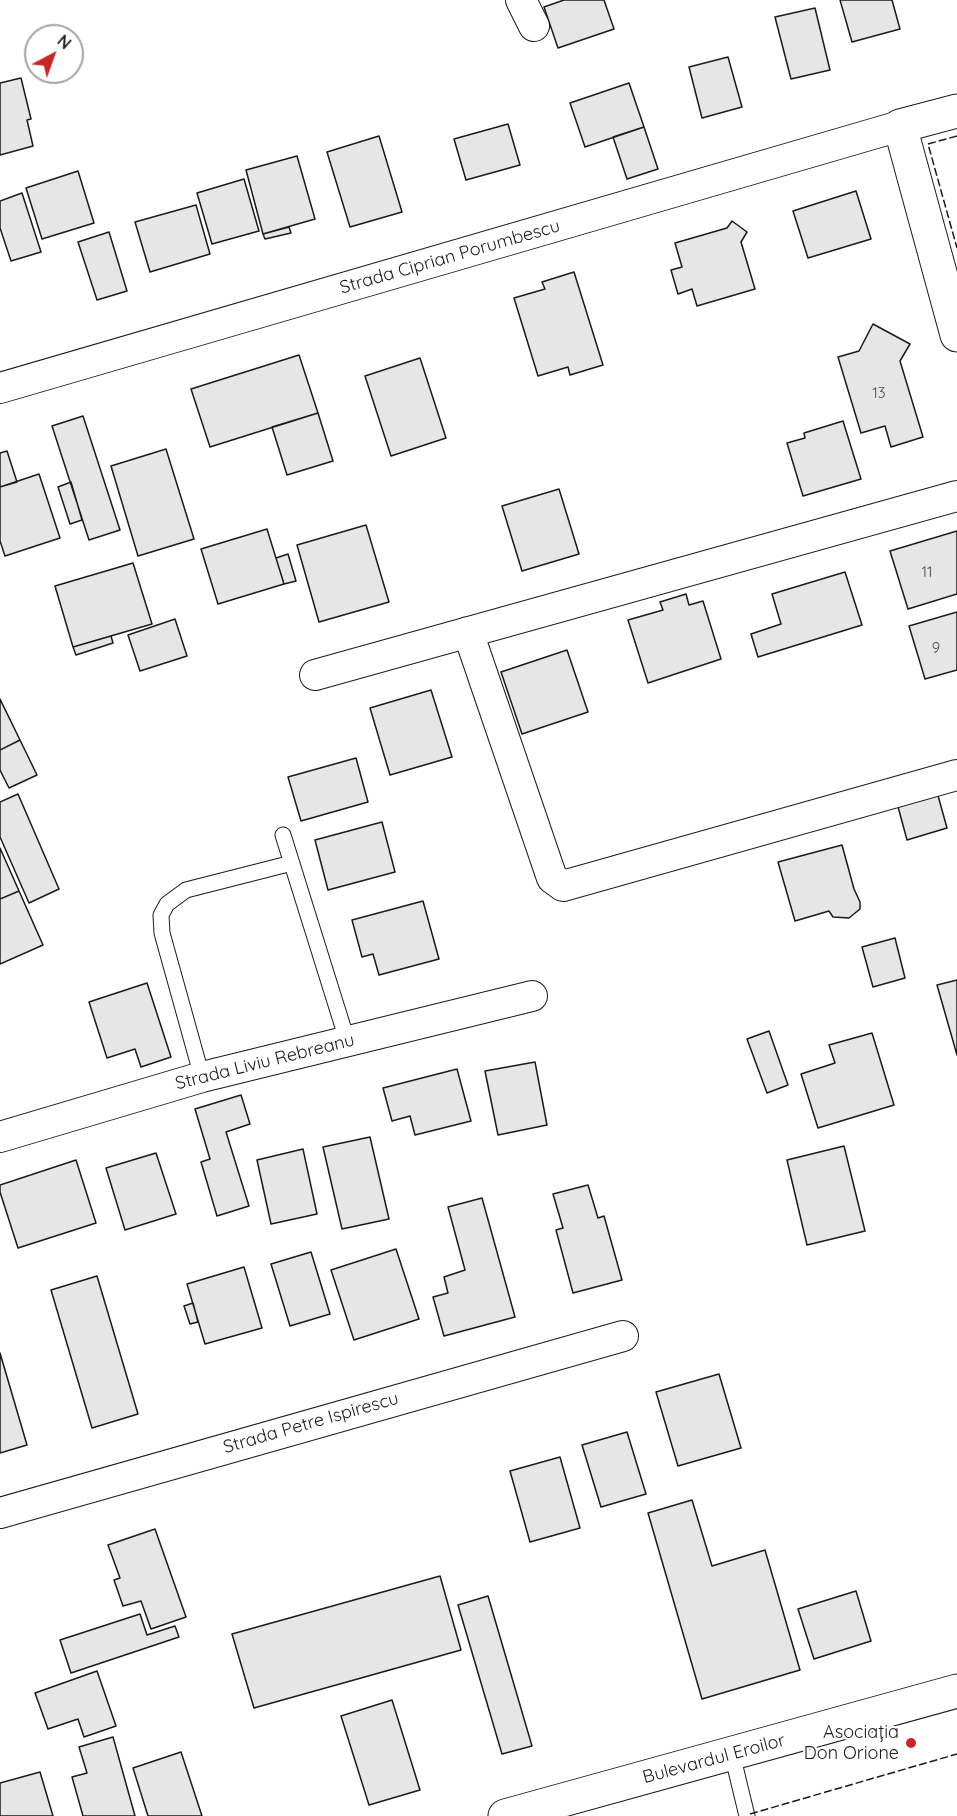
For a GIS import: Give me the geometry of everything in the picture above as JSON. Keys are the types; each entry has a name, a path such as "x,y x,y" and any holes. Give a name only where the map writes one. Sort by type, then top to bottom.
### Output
{"main road":[{"path":"957,111 900,126 957,335"},
{"name":"Bulevardul Eroilor","path":"505,1816 957,1691"}],"street":[{"path":"521,0 534,26"},
{"name":"Strada Ciprian Porumbescu","path":"0,388 900,126"},
{"path":"315,675 957,496"},
{"path":"468,632 552,878 563,886 957,775"},
{"name":"Strada Liviu Rebreanu","path":"0,1137 202,1077 532,996"},
{"name":"Strada Petre Ispirescu","path":"0,1513 623,1336"}],"lane":[{"path":"283,835 347,1040"},
{"path":"202,1077 162,933 161,915 167,904 186,890 292,863"},
{"path":"732,1754 747,1816"}],"building":[{"path":"564,0 604,0 614,29 558,48 544,7"},
{"path":"840,0 892,0 900,29 852,42"},
{"path":"815,8 830,70 791,79 775,17"},
{"path":"728,57 742,107 702,118 689,67"},
{"path":"21,78 31,119 27,120 33,146 0,155 0,83"},
{"path":"629,83 644,127 585,147 570,103"},
{"path":"508,124 520,165 466,180 454,139"},
{"path":"644,127 658,169 627,179 613,137"},
{"path":"379,136 402,212 350,227 327,152"},
{"path":"297,156 315,219 263,234 246,170"},
{"path":"78,171 94,223 42,239 26,188"},
{"path":"244,179 259,231 212,244 197,193"},
{"path":"856,191 871,239 808,258 793,211"},
{"path":"22,193 41,252 11,261 0,228 0,201"},
{"path":"196,205 210,254 150,272 135,222"},
{"path":"732,221 747,232 741,242 755,289 697,306 692,289 678,294 671,270 682,267 675,243 727,228"},
{"path":"289,227 291,233 265,239 263,234"},
{"path":"109,232 127,291 97,300 78,242"},
{"path":"574,272 603,365 570,375 568,367 538,376 514,298 545,289 542,282"},
{"path":"873,324 910,344 900,361 923,437 891,447 885,426 861,433 838,357 859,351"},
{"path":"299,355 318,413 210,447 191,389"},
{"path":"420,358 446,438 391,456 365,376"},
{"path":"318,413 333,461 287,475 272,427"},
{"path":"83,416 120,530 89,540 52,426"},
{"path":"843,421 861,479 803,496 787,443 805,438 804,433"},
{"path":"166,449 194,539 138,556 111,466"},
{"path":"7,451 17,482 0,487 0,453"},
{"path":"39,474 60,538 5,556 0,541 0,487"},
{"path":"71,482 82,520 70,524 58,487"},
{"path":"559,489 579,554 522,571 502,506"},
{"path":"366,525 389,602 319,622 297,545"},
{"path":"267,529 284,584 218,604 201,549"},
{"path":"957,531 957,594 908,609 890,551"},
{"path":"288,554 296,581 284,584 276,558"},
{"path":"133,563 152,624 73,647 55,586"},
{"path":"845,572 862,625 758,657 751,634 781,624 772,594"},
{"path":"686,594 689,605 703,601 721,659 648,683 628,620 663,610 660,602"},
{"path":"957,612 957,670 925,679 909,626"},
{"path":"175,619 187,656 140,671 128,635"},
{"path":"111,636 113,643 76,655 73,647"},
{"path":"567,650 588,712 522,734 501,672"},
{"path":"431,690 452,757 390,775 370,708"},
{"path":"0,699 20,740 0,750"},
{"path":"20,740 37,775 9,788 0,770 0,750"},
{"path":"356,758 368,802 301,821 288,777"},
{"path":"937,792 947,828 907,840 897,803"},
{"path":"18,794 59,889 29,903 0,837 0,802"},
{"path":"382,822 395,872 328,890 315,840"},
{"path":"842,845 854,889 860,902 860,909 849,918 833,917 829,911 795,921 778,862"},
{"path":"0,848 19,891 0,899"},
{"path":"19,891 43,945 0,964 0,899"},
{"path":"423,901 439,959 379,975 373,954 362,957 352,920"},
{"path":"895,938 905,978 873,987 862,947"},
{"path":"957,980 957,1055 937,985"},
{"path":"147,983 171,1057 141,1067 135,1049 107,1058 89,1002"},
{"path":"769,1031 788,1085 767,1093 747,1039"},
{"path":"872,1033 894,1105 818,1128 801,1074 835,1063 829,1045"},
{"path":"535,1062 547,1125 498,1135 485,1071"},
{"path":"457,1069 471,1121 415,1135 410,1116 392,1121 383,1088"},
{"path":"241,1095 250,1124 226,1132 249,1206 217,1216 201,1162 210,1159 195,1109"},
{"path":"370,1137 389,1219 342,1229 323,1147"},
{"path":"844,1146 865,1231 807,1245 787,1160"},
{"path":"303,1149 317,1214 271,1224 257,1160"},
{"path":"156,1153 176,1214 125,1230 106,1168"},
{"path":"76,1160 96,1223 18,1248 0,1192 0,1185"},
{"path":"588,1185 598,1218 604,1216 622,1280 573,1293 556,1230 563,1228 553,1194"},
{"path":"482,1198 515,1317 444,1336 433,1297 448,1293 444,1277 465,1270 448,1207"},
{"path":"396,1249 419,1319 354,1340 331,1270"},
{"path":"311,1252 330,1314 290,1326 271,1264"},
{"path":"244,1267 262,1328 205,1344 187,1284"},
{"path":"97,1276 138,1414 92,1428 51,1290"},
{"path":"193,1303 198,1322 190,1324 184,1306"},
{"path":"0,1353 27,1445 0,1453"},
{"path":"719,1374 741,1448 678,1466 656,1392"},
{"path":"627,1432 646,1494 601,1507 582,1445"},
{"path":"560,1457 580,1528 530,1542 510,1471"},
{"path":"692,1500 712,1566 765,1550 800,1670 702,1699 648,1513"},
{"path":"155,1529 186,1617 151,1629 141,1601 123,1606 114,1580 120,1578 108,1545"},
{"path":"440,1576 461,1650 254,1708 232,1634"},
{"path":"856,1591 871,1641 814,1659 798,1609"},
{"path":"488,1596 532,1746 502,1754 458,1605"},
{"path":"140,1614 147,1635 175,1626 179,1637 71,1673 60,1640"},
{"path":"97,1671 116,1726 84,1737 78,1719 48,1729 35,1693"},
{"path":"392,1700 420,1790 369,1805 341,1716"},
{"path":"113,1737 135,1816 83,1816 72,1777 87,1773 79,1747"},
{"path":"181,1752 202,1816 148,1816 133,1768"},
{"path":"40,1772 53,1816 0,1816 0,1783"}],"fence":[{"path":"957,136 928,144 957,248"},
{"path":"750,1814 957,1754"}],"place":[{"name":"Asociația Don Orione","path":"911,1743"}]}
